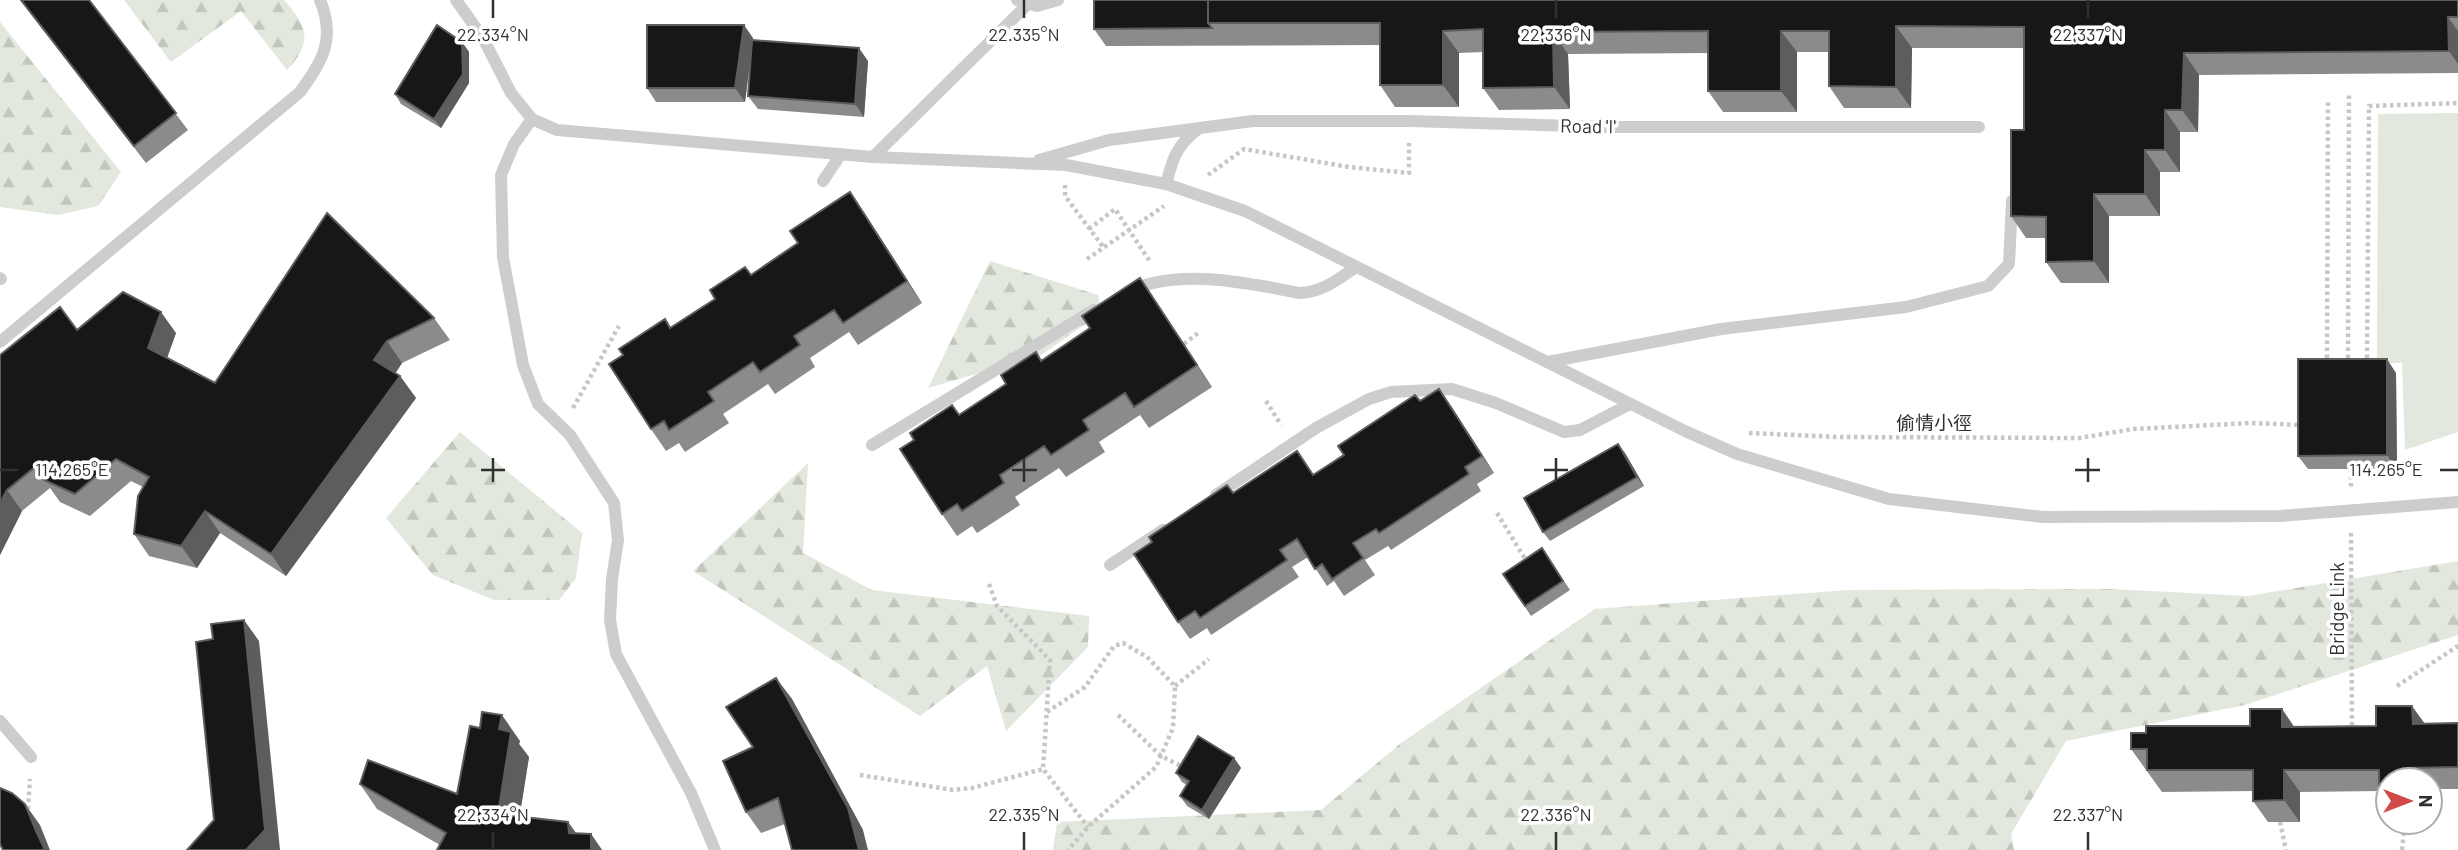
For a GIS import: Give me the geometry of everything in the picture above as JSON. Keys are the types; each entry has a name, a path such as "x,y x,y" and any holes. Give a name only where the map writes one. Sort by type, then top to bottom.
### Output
{"lane":[{"path":"0,342 300,92 316,70 328,42 327,17 320,0"},
{"path":"456,0 483,38 511,93 532,119 557,130 873,157 1066,165 1166,184 1245,211 1630,404 1737,454 1889,499 2043,517 2280,516 2458,502"},
{"path":"873,157 1022,2 1037,6 1058,0"},
{"path":"532,119 513,144 501,175 503,257 523,365 538,404 570,435 614,503 618,540 610,620 616,654 691,793 715,850"},
{"name":"Road 'I'","path":"1030,163 1109,139 1254,121 1409,121 1608,127 1979,127"},
{"path":"1166,184 1173,157 1182,141 1198,129"},
{"path":"823,181 841,154"},
{"path":"1549,362 1721,329 1906,307 1988,286 2009,264 2011,197"},
{"path":"1123,294 1142,285 1162,281 1202,279 1299,293 1315,292 1356,267"},
{"path":"872,445 1103,305"},
{"path":"1202,504 1316,428 1369,399 1391,392 1452,389 1496,403 1564,432 1580,430 1630,404"},
{"path":"1111,565 1179,519"},
{"path":"0,721 31,757"}],"path":[{"path":"2348,95 2348,373"},
{"path":"2327,373 2328,102"},
{"path":"2367,373 2369,106 2458,103"},
{"path":"1349,167 1409,173 1409,121"},
{"path":"1065,196 1104,248"},
{"path":"1089,229 1115,209 1156,270"},
{"path":"562,427 619,327"},
{"path":"1184,344 1198,333"},
{"path":"1266,401 1281,425"},
{"name":"偷情小徑","path":"1745,433 1839,437 2079,438 2134,429 2251,423 2307,425"},
{"path":"2351,469 2351,497"},
{"path":"1497,513 1531,569"},
{"name":"Bridge Link","path":"2351,525 2352,741"},
{"path":"989,584 997,606 1050,660 1043,769 1088,827"},
{"path":"1047,712 1085,687 1114,646 1123,643 1147,657 1175,685 1173,728 1156,767 1088,827 1068,850"},
{"path":"2398,687 2458,646"},
{"path":"1175,685 1209,659"},
{"path":"1118,715 1161,756 1190,771"},
{"path":"28,809 31,757"},
{"path":"860,775 953,790 972,788 1043,769"},
{"path":"2280,822 2286,850"}],"green space":[{"path":"124,0 284,0 298,18 304,43 287,70 241,11 171,62"},
{"path":"0,22 121,172 98,206 58,215 0,207"},
{"path":"2458,113 2458,432 2405,450 2402,363 2377,363 2378,114"},
{"path":"990,261 1098,295 1101,313 1041,355 928,388"},
{"path":"460,432 582,533 576,578 559,600 494,600 433,575 386,518"},
{"path":"808,463 803,553 872,590 1089,616 1088,647 1006,731 987,666 920,716 693,571"},
{"path":"2458,561 2458,635 2245,705 2066,741 2011,834 2014,850 1053,850 1057,822 1321,810 1401,743 1595,609 1848,590 2111,589 2248,596"}],"building":[{"path":"21,0 89,0 176,113 134,146"},
{"path":"1094,0 1208,0 1208,23 1212,28 1094,29"},
{"path":"1208,0 2458,0 2458,17 2448,17 2449,51 2184,53 2182,110 2165,110 2165,150 2145,150 2145,194 2094,194 2094,261 2046,262 2046,217 2011,216 2011,130 2024,130 2024,27 1896,26 1896,87 1829,86 1829,31 1781,31 1781,91 1708,91 1708,31 1553,32 1554,87 1483,88 1483,29 1443,31 1443,85 1380,85 1380,23 1208,23"},
{"path":"437,25 462,42 463,74 434,119 395,94"},
{"path":"647,25 744,25 735,88 647,88"},
{"path":"752,40 859,48 855,104 748,96"},
{"path":"850,192 907,281 843,323 834,310 794,336 800,345 760,372 753,362 708,392 714,401 669,430 664,421 651,429 609,364 623,355 619,349 665,319 670,328 715,299 710,290 745,267 751,275 798,243 790,231"},
{"path":"327,213 434,318 387,341 374,360 400,376 271,554 205,511 181,546 134,534 138,496 149,477 116,459 75,494 44,480 41,462 7,490 0,503 0,355 60,307 77,330 123,292 161,312 148,348 215,383"},
{"path":"1140,278 1197,365 1134,407 1125,393 1083,420 1089,430 1051,455 1044,446 1000,475 1004,483 962,511 957,504 942,514 900,449 914,440 910,433 952,405 959,415 1006,384 1001,375 1036,352 1041,361 1090,328 1082,316"},
{"path":"2298,359 2387,359 2387,455 2298,456"},
{"path":"1439,389 1482,456 1465,467 1469,474 1379,533 1376,529 1353,543 1363,558 1332,579 1322,564 1315,569 1297,539 1280,550 1287,560 1200,618 1195,611 1178,622 1134,554 1152,542 1149,537 1227,485 1233,493 1297,451 1313,475 1344,455 1338,446 1415,395 1420,401"},
{"path":"1618,444 1637,477 1543,532 1524,498"},
{"path":"1542,548 1563,581 1525,606 1503,574"},
{"path":"244,620 265,830 246,850 187,850 214,820 196,642 213,639 211,624"},
{"path":"776,678 848,808 859,850 792,850 778,798 746,812 723,761 753,747 726,707"},
{"path":"2376,706 2412,706 2413,724 2458,723 2458,767 2374,766 2374,770 2284,770 2284,800 2253,801 2253,770 2147,770 2147,749 2131,749 2131,733 2146,733 2146,726 2250,726 2250,709 2282,709 2282,727 2376,726"},
{"path":"482,712 502,715 499,729 511,732 498,814 568,822 569,833 591,834 591,850 437,850 446,833 360,784 368,760 457,794 470,726 480,728"},
{"path":"1198,736 1234,758 1202,810 1180,796 1189,781 1176,773"},
{"path":"0,788 12,793 25,804 45,850 3,850 0,844"}]}
